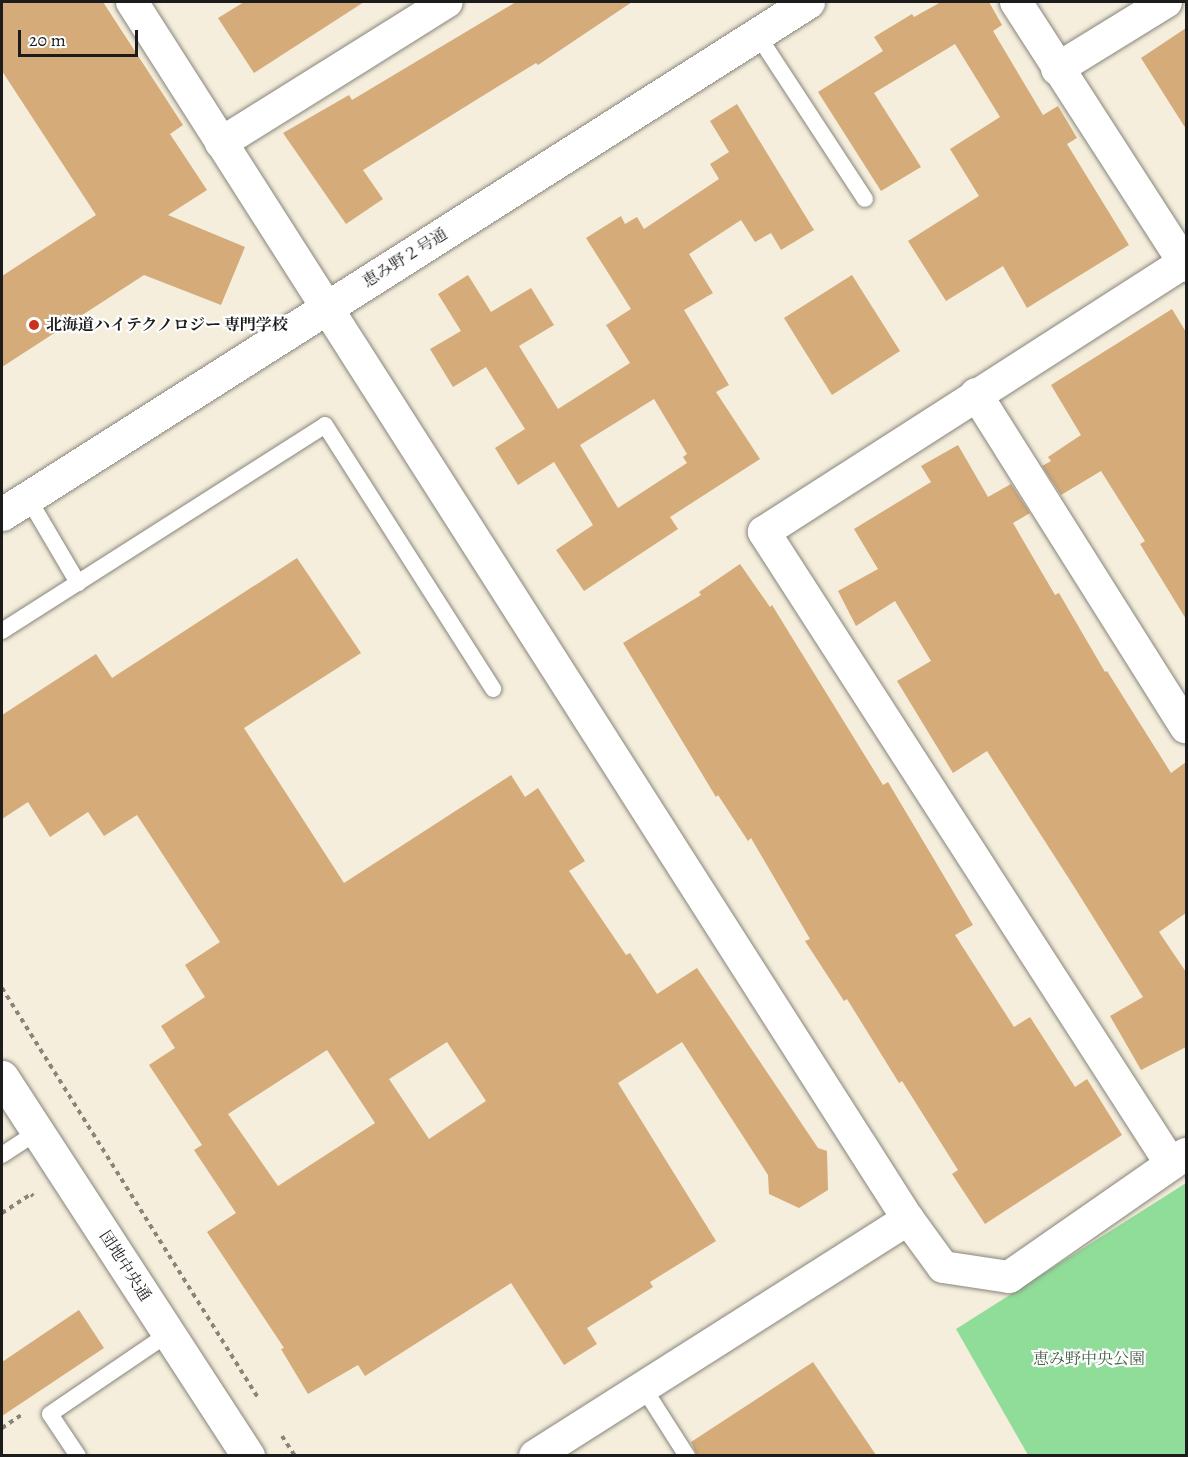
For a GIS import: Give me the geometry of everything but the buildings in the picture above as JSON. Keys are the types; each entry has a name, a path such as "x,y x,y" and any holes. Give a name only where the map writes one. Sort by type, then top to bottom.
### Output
{"street":[{"path":"132,2 908,1220 943,1267 1009,1277 1179,1159 764,532 976,394 1185,264 1057,69 1016,2"},
{"name":"恵み野２号通","path":"15,506 808,2"},
{"path":"1057,69 1166,2"},
{"path":"221,143 433,5"},
{"path":"976,394 1186,727"},
{"name":"団地中央通","path":"4,1088 37,1132 248,1455"},
{"path":"535,1455 908,1220"}],"lane":[{"path":"757,34 865,199"},
{"path":"2,631 325,425 494,689"},
{"path":"15,506 78,582"},
{"path":"2,1155 37,1132"},
{"path":"78,1455 50,1414 169,1333"},
{"path":"643,1387 687,1455"}],"path":[{"path":"2,988 263,1405"},
{"path":"2,1213 31,1194 38,1204"},
{"path":"2,1428 31,1408"},
{"path":"282,1435 295,1455"}],"green space":[{"name":"恵み野中央公園","path":"1186,1183 1186,1455 1028,1455 956,1329"}],"place":[{"name":"北海道ハイテクノロジー 専門学校","path":"34,325"}]}
